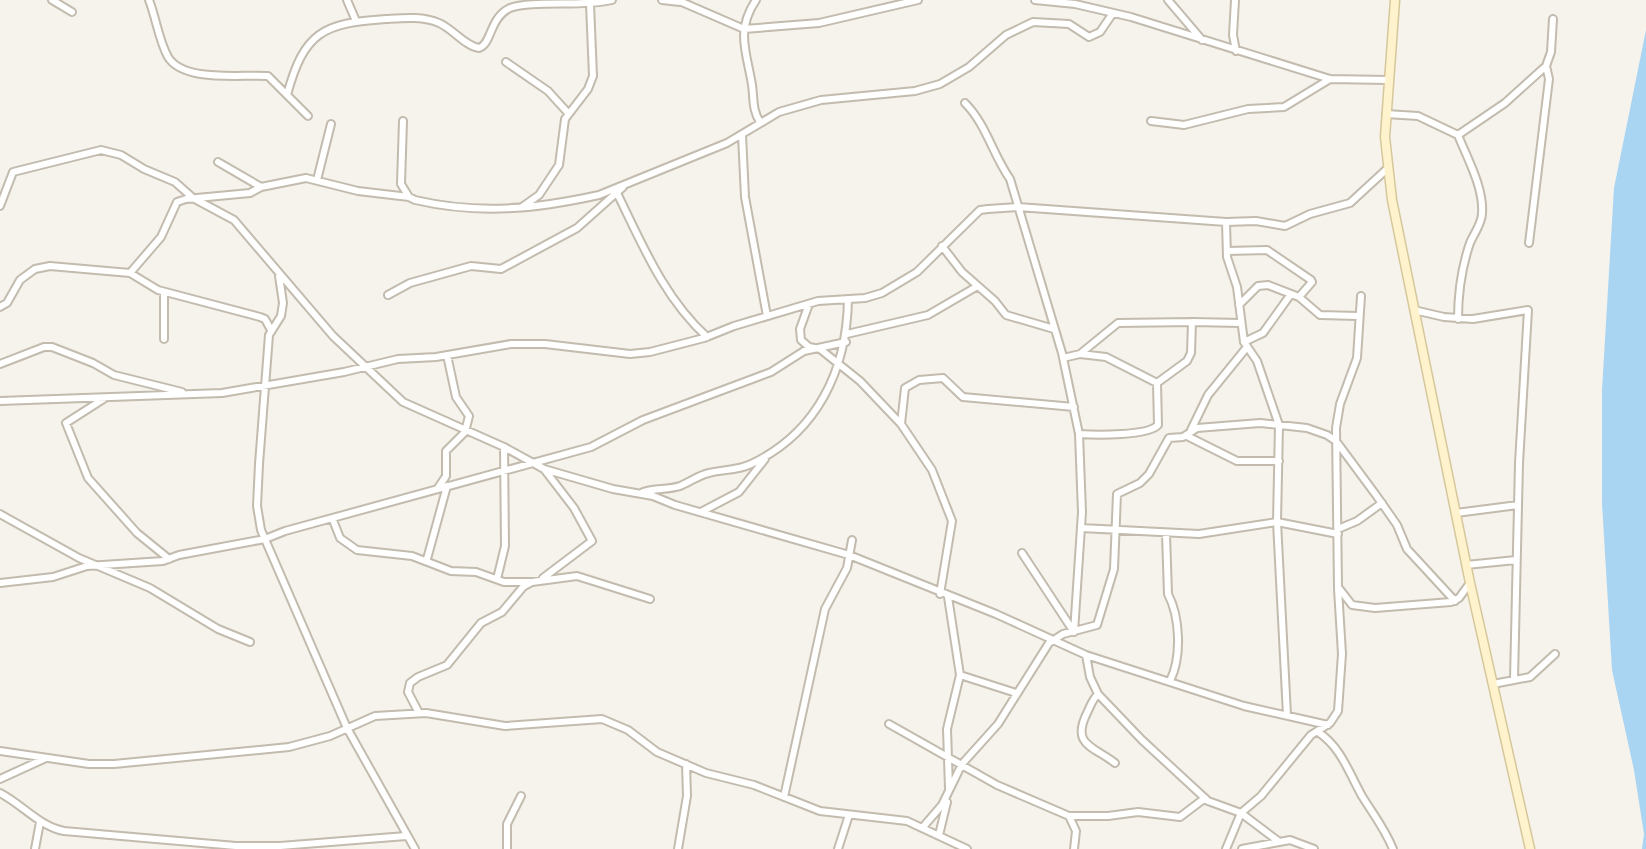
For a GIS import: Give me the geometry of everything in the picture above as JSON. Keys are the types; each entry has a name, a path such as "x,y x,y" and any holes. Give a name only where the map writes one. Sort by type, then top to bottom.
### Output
{"street":[{"path":"52,0 72,12"},
{"path":"149,0 164,48 177,65 209,75 268,76 308,116"},
{"path":"347,0 356,21"},
{"path":"287,95 296,63 316,37 338,24 408,18 437,21 479,48 487,43 498,15 514,6 590,4 612,0"},
{"path":"662,0 679,1 744,29 818,23 918,0"},
{"path":"756,0 744,29 744,58 752,86 754,109 760,122"},
{"path":"1035,0 1075,4 1114,13 1330,79 1388,80"},
{"path":"1067,0 1075,4"},
{"path":"1168,0 1203,41"},
{"path":"1235,0 1233,35 1236,51"},
{"path":"1395,0 1386,114 1388,168 1466,565 1530,849"},
{"path":"521,208 538,195 559,165 563,125 568,113 588,89 593,76 590,4"},
{"path":"403,121 401,184 409,197 415,201 468,210 521,208 599,195 742,135 760,122 821,100 925,89 954,77 1006,35 1033,22 1069,24 1089,37 1100,32 1114,13"},
{"path":"1458,135 1505,103 1545,66 1551,52 1553,19"},
{"path":"506,62 548,91 568,113"},
{"path":"1529,243 1549,79 1545,66"},
{"path":"1152,121 1184,125 1248,109 1284,107 1330,79"},
{"path":"965,103 976,116 996,160 1010,179 1063,358 1074,407 1079,434 1081,528 1074,632"},
{"path":"1386,114 1418,116 1458,135 1478,188 1482,212 1458,286 1458,319"},
{"path":"317,180 331,124"},
{"path":"742,135 744,197 767,316"},
{"path":"0,206 13,172 101,150 121,155 144,169 176,182 193,198 234,220 333,336 403,402 504,447 533,464 849,555 940,594 996,614 1086,655 1244,706 1328,725"},
{"path":"218,162 261,187"},
{"path":"0,401 222,393 398,359 447,355 511,344 545,344 640,354 707,337 809,304 865,298 898,285 929,261 980,210 1018,207 1226,222 1256,221 1285,226 1310,214 1350,203 1388,168"},
{"path":"130,273 161,237 177,202 250,192 299,178 358,191 409,197"},
{"path":"388,295 410,283 471,266 500,269 577,228 626,184"},
{"path":"617,193 638,242 695,326 707,337"},
{"path":"1226,222 1227,251 1245,344 1257,361 1279,425 1277,522 1287,715"},
{"path":"942,246 976,287 995,301 1006,315 1054,328"},
{"path":"1227,251 1268,250 1311,280 1299,297"},
{"path":"0,307 7,303 20,280 41,267 130,273 164,292 265,319 271,330"},
{"path":"279,274 283,303 281,316 271,330 257,506 265,539 347,727 415,849"},
{"path":"1239,305 1258,286 1274,287 1299,297 1320,315 1358,316"},
{"path":"846,334 928,315 976,287"},
{"path":"164,292 164,339"},
{"path":"1189,433 1208,395 1245,344 1263,333 1291,294"},
{"path":"1226,849 1241,813 1261,796 1287,762 1335,718 1341,703 1336,428 1340,404 1357,358 1361,296"},
{"path":"641,493 679,486 707,473 738,469 794,437 820,404 841,364 846,342 848,299"},
{"path":"809,304 800,329 805,344 815,347 841,364 901,424 932,470 950,512 952,536 940,594"},
{"path":"1414,310 1458,319 1528,310 1518,505 1514,679"},
{"path":"1157,383 1187,361 1191,353 1192,322"},
{"path":"1080,354 1118,323 1241,323"},
{"path":"0,583 53,577 94,565 140,564 265,539 438,488 533,464 591,447 643,420 756,379 815,347 846,342"},
{"path":"0,364 44,347 52,347 93,363 114,375 194,394"},
{"path":"1063,358 1080,354 1106,357 1157,383"},
{"path":"438,488 446,476 446,451 466,432 467,410 456,397 447,355"},
{"path":"901,424 905,388 919,380 943,378 956,393 976,399 1074,407"},
{"path":"1079,434 1106,436 1156,429 1157,383"},
{"path":"105,398 66,423 84,471 103,497 136,533 169,559"},
{"path":"923,827 949,792 962,764 998,724 1051,640 1097,625 1113,574 1118,491 1140,483 1149,474 1169,438 1259,424 1320,431 1336,428"},
{"path":"1320,431 1336,441 1397,525 1406,549 1455,601"},
{"path":"1189,433 1237,461 1279,461"},
{"path":"497,579 505,546 504,447"},
{"path":"701,512 739,492 768,454"},
{"path":"540,580 592,541 574,508 544,469"},
{"path":"427,559 447,486"},
{"path":"1081,528 1199,534 1277,522 1338,531 1382,503"},
{"path":"1456,513 1518,505"},
{"path":"0,514 94,565 150,588 218,629 250,642"},
{"path":"333,520 340,538 357,550 427,559 451,571 477,572 497,579 532,582"},
{"path":"1166,534 1167,593 1172,602 1178,651 1177,667 1170,681"},
{"path":"784,797 825,609 847,568 852,540"},
{"path":"1022,553 1074,632"},
{"path":"1466,565 1516,559"},
{"path":"419,713 408,692 410,684 418,677 447,665 481,623 502,612 523,587 532,582 578,576 650,599"},
{"path":"1338,587 1347,602 1357,607 1375,608 1455,601 1470,583"},
{"path":"939,835 949,792 947,729 960,675 948,597"},
{"path":"1493,684 1536,674 1555,654"},
{"path":"1086,655 1090,677 1098,694 1142,740 1205,798 1241,813 1278,841"},
{"path":"960,675 1016,693"},
{"path":"1098,694 1092,700 1080,733 1083,740 1115,763"},
{"path":"0,751 114,764 274,749 319,739 374,716 419,713 505,726 602,719 617,724 657,751 685,764 820,811 907,821 967,849"},
{"path":"889,724 997,785 1069,816 1138,812 1180,817 1205,798"},
{"path":"1318,732 1348,766 1362,796 1383,826 1393,849"},
{"path":"0,779 46,758"},
{"path":"678,849 687,796 685,764"},
{"path":"0,793 25,807 40,822 64,831 236,846 280,846 406,836"},
{"path":"507,849 507,824 521,796"},
{"path":"838,849 849,815"},
{"path":"1069,816 1076,831"},
{"path":"1074,849 1076,831 1082,816"},
{"path":"35,849 40,822"},
{"path":"1242,849 1290,840 1314,849"}],"water":[{"path":"1646,30 1646,849 1642,849 1644,834 1634,770 1612,670 1602,503 1602,390 1614,188"}]}
